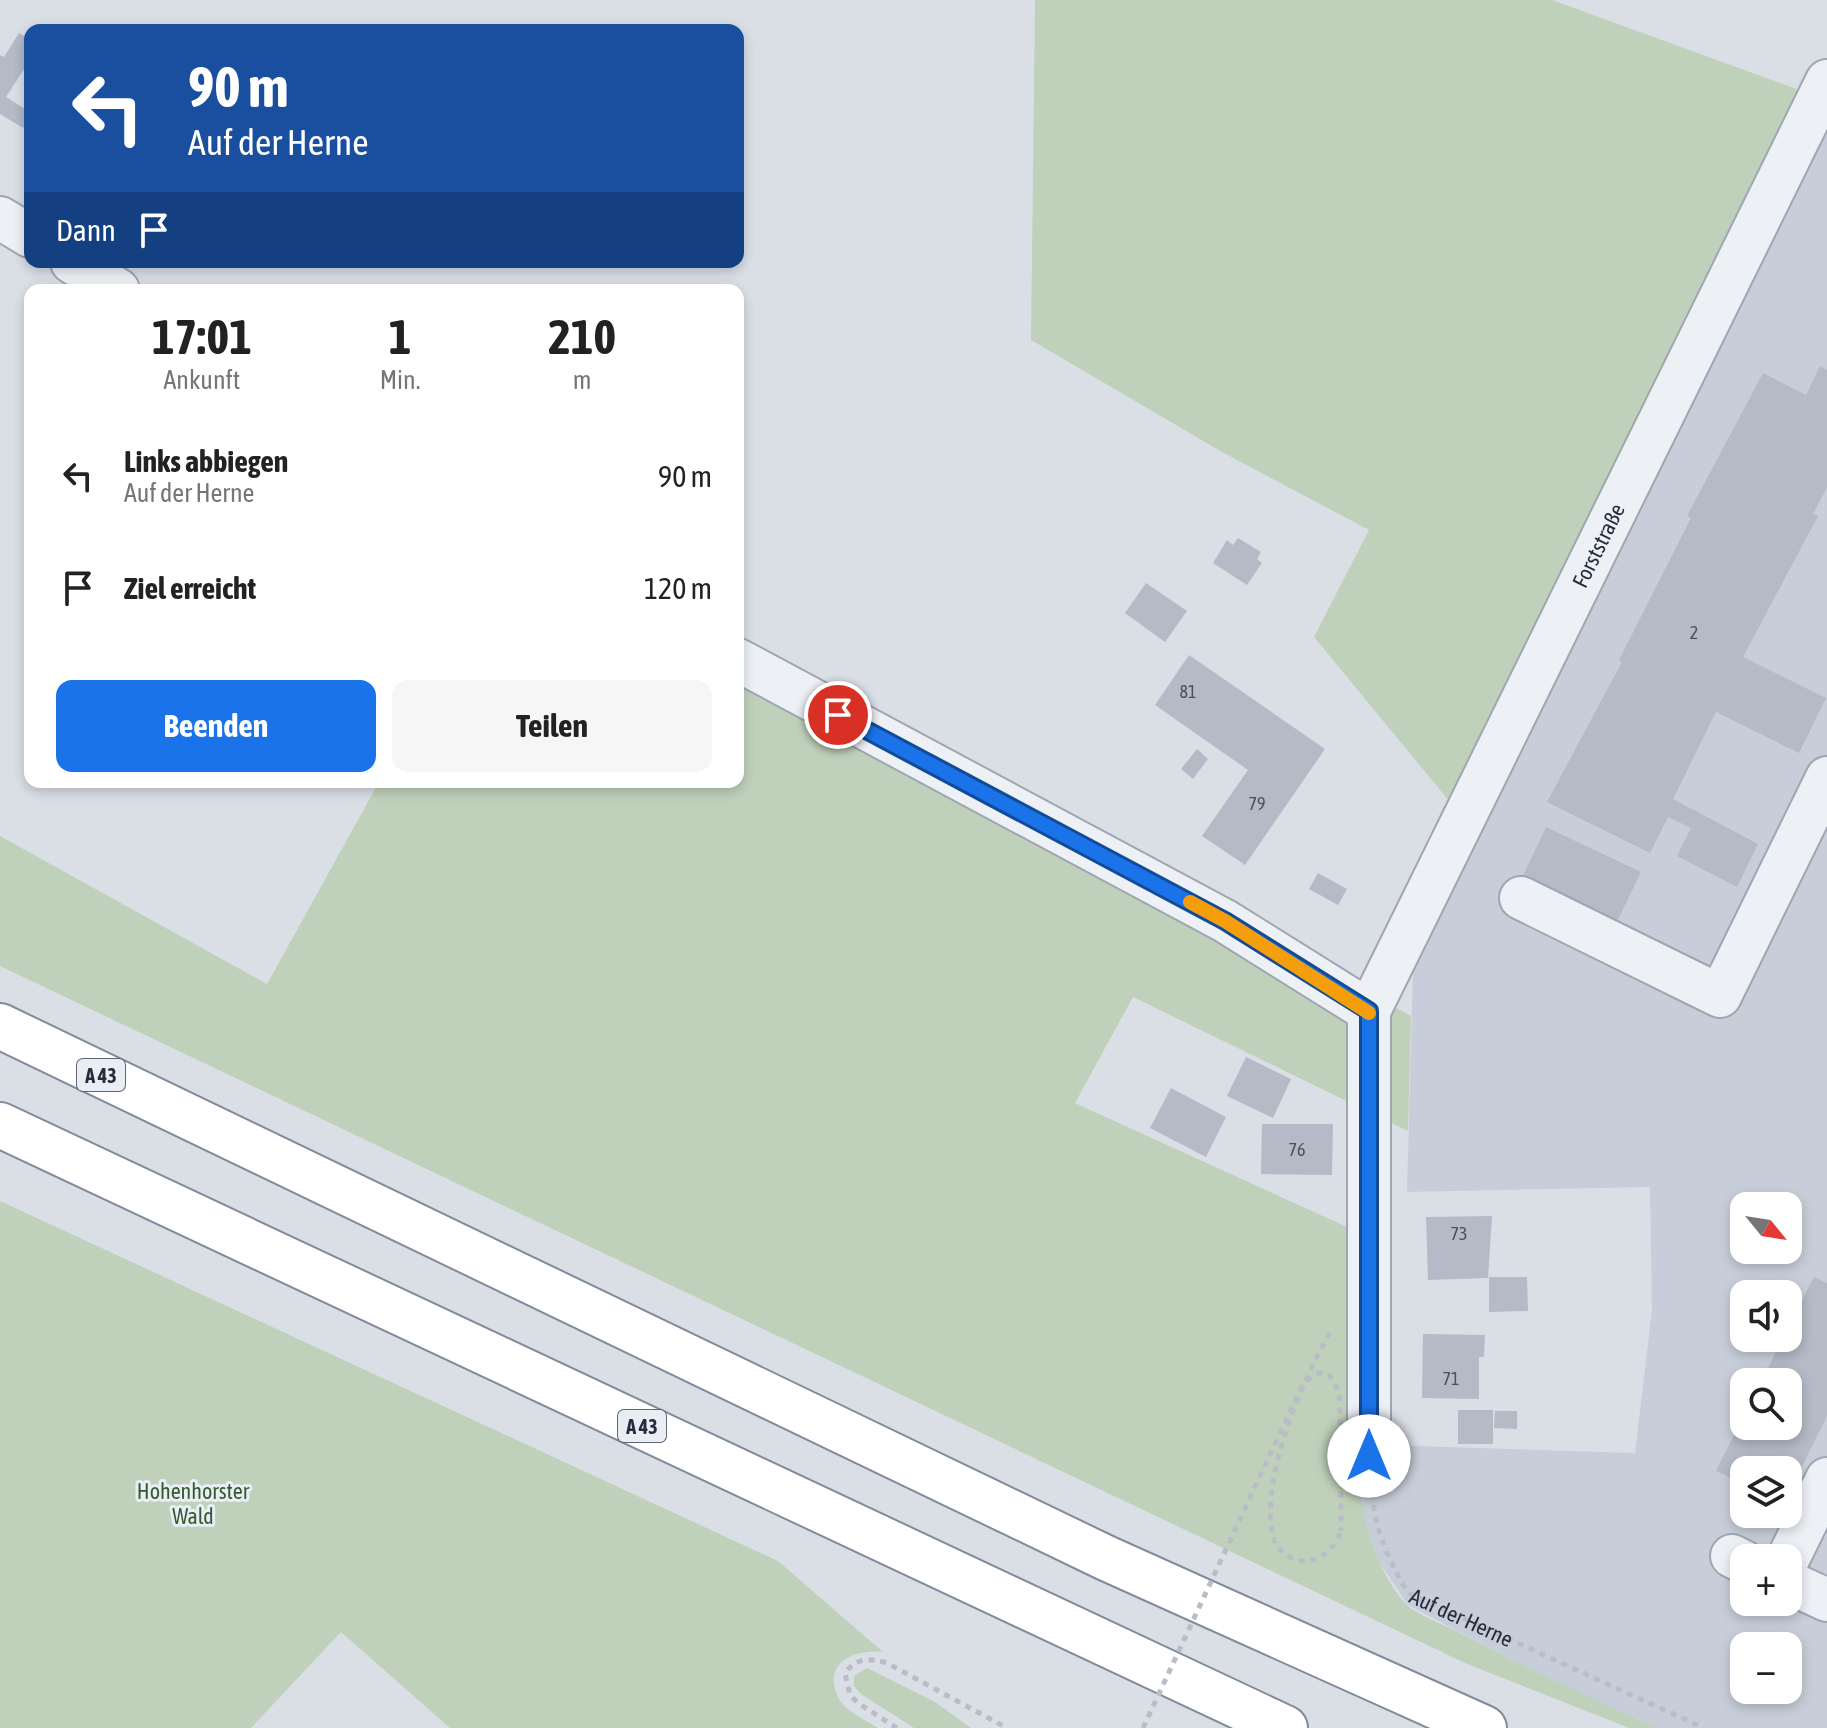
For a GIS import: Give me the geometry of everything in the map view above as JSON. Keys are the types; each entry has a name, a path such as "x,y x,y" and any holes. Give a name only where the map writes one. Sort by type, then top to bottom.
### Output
{"highway":[{"name":"A 43","path":"0,1026 1106,1558 1484,1728"},
{"name":"A 43","path":"0,1125 1285,1728"}],"street":[{"name":"Forststraße","path":"1369,1011 1827,81"},
{"path":"0,218 24,232"},
{"path":"82,268 108,284"},
{"path":"744,663 1225,921 1369,1011 1369,1456"},
{"path":"1521,898 1720,996 1827,778"},
{"path":"1795,1544 1827,1479"},
{"path":"1802,1588 1827,1600"}],"path":[{"path":"1143,1728 1300,1390 1309,1376 1321,1372 1331,1375 1337,1384 1340,1402 1341,1531 1330,1553 1316,1560 1299,1561 1282,1552 1272,1534 1271,1522 1277,1462 1308,1371 1335,1324 1368,1315"},
{"name":"Auf der Herne","path":"1369,1456 1375,1522 1388,1560 1408,1593 1704,1728"},
{"path":"897,1728 850,1695 845,1674 855,1662 871,1658 887,1663 1007,1728"}],"shaded area":[{"path":"1827,127 1827,1728 1657,1728 1551,1680 1408,1605 1379,1562 1360,1508 1355,1444 1635,1453 1652,1310 1650,1187 1407,1192 1413,972"}],"green space":[{"path":"1035,0 1552,0 1827,100 1478,836 1314,637 1369,530 1222,452 1031,340"},
{"path":"744,652 1411,1016 1408,1131 1133,997 1075,1103 1358,1232 1354,1427 1358,1479 1367,1527 1383,1570 1406,1604 1417,1612 1657,1728 1629,1728 1465,1663 0,966 0,836 267,984 376,788 744,788"},
{"name":"Hohenhorster Wald","path":"0,1201 778,1561 883,1652 852,1656 844,1660 834,1675 834,1685 841,1702 878,1728 450,1728 341,1632 251,1728 0,1728"},
{"path":"867,1668 935,1702 971,1728 914,1728 861,1694 854,1686 854,1676"}],"building":[{"path":"19,33 24,36 24,69 6,97 24,108 23,128 0,114 0,55 4,57"},
{"path":"1820,366 1827,370 1827,487 1813,514 1818,516 1743,657 1826,698 1799,753 1716,712 1673,799 1758,844 1737,887 1677,856 1691,828 1668,817 1650,853 1547,802 1622,662 1619,660 1691,518 1687,516 1763,373 1806,395"},
{"path":"1238,538 1261,552 1257,559 1262,563 1247,585 1213,563 1227,540 1233,545"},
{"path":"1146,583 1187,611 1165,642 1125,613"},
{"path":"1189,655 1325,749 1245,865 1202,836 1248,770 1155,705"},
{"path":"1197,749 1208,759 1193,779 1181,769"},
{"path":"1546,827 1641,872 1616,924 1521,880"},
{"path":"1318,873 1347,889 1338,905 1309,889"},
{"path":"1246,1057 1291,1079 1273,1118 1227,1096"},
{"path":"1171,1088 1226,1117 1206,1157 1150,1128"},
{"path":"1262,1124 1333,1124 1332,1175 1261,1174"},
{"path":"1492,1216 1488,1278 1428,1280 1426,1217"},
{"path":"1489,1277 1527,1277 1528,1311 1489,1312"},
{"path":"1814,1277 1827,1283 1827,1416 1802,1466 1802,1456 1730,1456 1730,1478 1716,1471 1732,1440 1802,1440 1802,1368 1768,1368 1776,1352 1802,1352 1802,1300"},
{"path":"1423,1334 1485,1335 1484,1357 1479,1357 1479,1399 1422,1398"},
{"path":"1458,1410 1493,1410 1493,1444 1458,1444"},
{"path":"1495,1411 1517,1411 1517,1429 1494,1428"}],"slow traffic":[{"path":"1190,902 1369,1013"}],"route":[{"path":"838,715 1225,921 1369,1011 1369,1456"}]}
